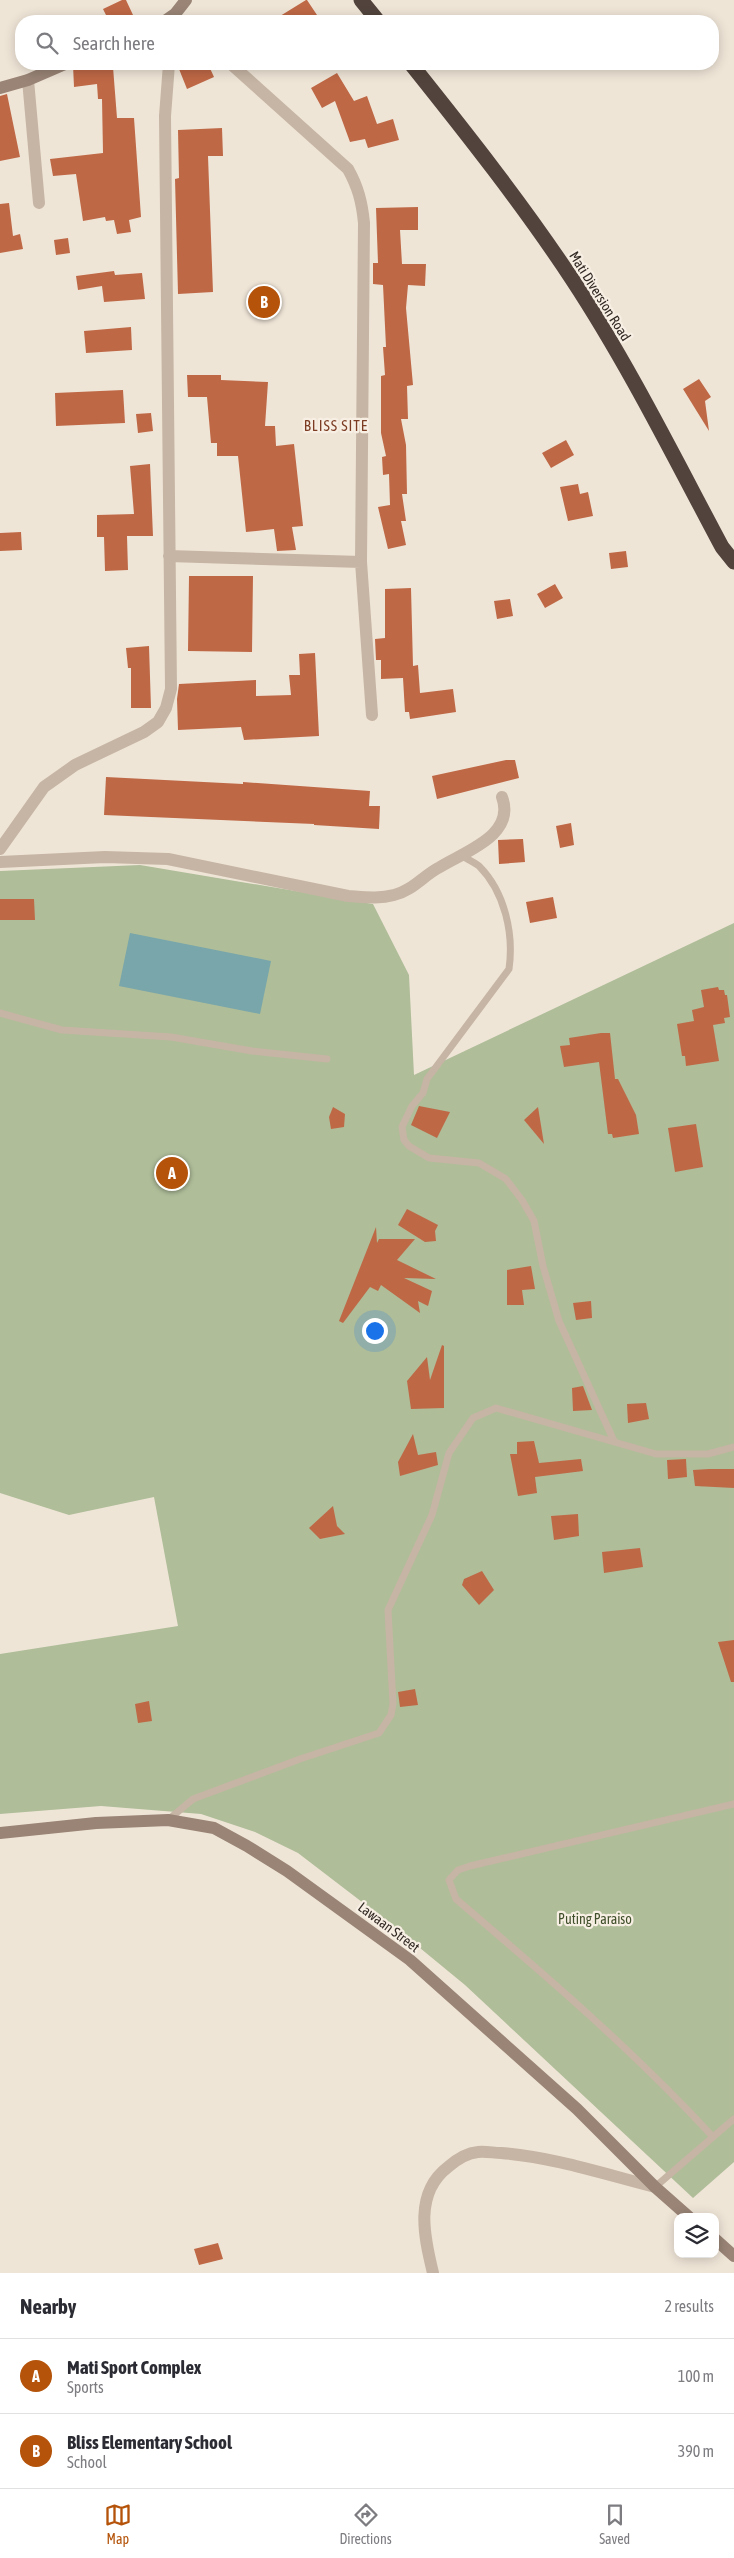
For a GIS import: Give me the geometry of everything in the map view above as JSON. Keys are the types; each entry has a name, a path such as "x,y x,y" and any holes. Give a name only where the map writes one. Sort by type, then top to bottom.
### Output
{"highway":[{"path":"361,0 373,15"},
{"name":"Mati Diversion Road","path":"416,70 535,225 572,280 610,340 722,547 734,562"}],"street":[{"path":"177,15 186,0"},
{"path":"0,88 28,80 51,70"},
{"path":"0,849 44,787 75,764 144,732 158,722 166,708 170,688 165,116 169,70"},
{"path":"238,70 348,169 358,186 364,223 361,562 372,715"},
{"path":"28,80 39,204"},
{"path":"169,556 361,562"},
{"path":"0,862 105,857 152,858 348,896 378,898 396,895 413,886 439,867 480,845 502,825 506,807 502,797"},
{"name":"Lawaan Street","path":"0,1833 96,1823 168,1820 214,1828 247,1846 287,1871 410,1960 577,2109 654,2187 684,2213"},
{"path":"432,2273 423,2223 427,2198 436,2176 457,2159 479,2152 520,2154 581,2167 654,2187"},
{"path":"719,2243 734,2256"}],"lane":[{"path":"462,856 478,866 494,887 503,906 512,950 509,969 428,1079 423,1093 402,1127 402,1135 409,1146 429,1158 478,1163 506,1179 522,1200 534,1221 543,1266 559,1321 614,1441"},
{"path":"0,1013 62,1030 171,1037 252,1051 327,1059"},
{"path":"168,1820 193,1799 300,1759 379,1733 386,1725 391,1715 394,1694 388,1610 432,1515 449,1453 473,1418 496,1408 656,1454 708,1454 734,1447"},
{"path":"713,2137 666,2085 623,2044 456,1899 448,1880 458,1870 470,1866 734,1804"},
{"path":"654,2187 734,2119"}],"green space":[{"name":"Puting Paraiso","path":"140,865 373,904 409,975 414,1075 734,923 734,2162 693,2198 465,1985 392,1925 298,1853 255,1832 201,1814 101,1806 0,1814 0,1654 178,1626 154,1497 69,1515 0,1493 0,871"}],"water":[{"path":"130,933 271,961 260,1014 119,986"}],"building":[{"path":"126,0 133,15 106,15 103,9"},
{"path":"306,0 317,15 282,15"},
{"path":"73,70 113,70 117,118 134,118 141,217 129,220 131,232 117,234 114,220 106,221 105,217 83,221 76,174 53,176 50,159 103,153 102,99 98,99 97,84 74,87"},
{"path":"179,70 211,70 214,77 187,89"},
{"path":"337,73 354,101 367,96 377,124 393,119 399,140 368,148 365,139 350,142 335,101 322,108 311,88"},
{"path":"7,94 20,157 0,161 0,96"},
{"path":"222,128 223,156 208,156 213,292 178,294 175,179 179,178 178,130"},
{"path":"9,203 13,236 20,234 23,249 0,253 0,204"},
{"path":"418,207 418,230 400,230 402,264 426,264 425,286 408,285 406,308 413,385 407,386 408,419 401,419 406,445 407,494 402,494 406,521 401,521 406,545 388,549 378,507 390,505 389,474 383,475 382,457 386,456 381,433 381,376 385,375 383,347 386,347 383,285 373,284 373,263 378,263 376,208"},
{"path":"68,238 70,253 56,255 54,240"},
{"path":"114,271 115,275 142,273 145,299 104,302 102,286 78,290 76,276"},
{"path":"131,327 132,350 86,353 84,331"},
{"path":"187,375 221,375 221,380 268,382 265,426 275,426 276,446 294,444 303,526 292,527 296,550 277,551 274,529 246,532 238,456 217,456 217,443 211,443 207,397 188,397"},
{"path":"699,379 711,397 705,401 709,431 683,389"},
{"path":"123,390 125,423 56,426 55,393"},
{"path":"151,413 153,431 138,433 136,414"},
{"path":"566,440 574,455 551,468 542,453"},
{"path":"150,464 153,536 127,536 128,570 105,571 104,537 97,537 97,515 134,514 130,466"},
{"path":"578,484 580,494 588,492 593,516 568,521 560,487"},
{"path":"21,532 22,550 0,551 0,533"},
{"path":"626,551 628,567 611,569 609,553"},
{"path":"189,576 253,576 252,652 188,651"},
{"path":"555,584 563,598 545,608 537,594"},
{"path":"411,588 413,666 418,665 420,693 453,689 456,712 410,719 409,712 405,712 403,678 381,679 381,660 376,660 375,639 385,638 385,589"},
{"path":"510,599 513,616 497,619 494,601"},
{"path":"149,646 151,708 131,708 131,668 128,668 126,648"},
{"path":"315,653 319,736 244,740 241,727 178,730 177,699 179,684 256,680 256,696 291,695 289,675 300,675 299,654"},
{"path":"506,760 515,760 519,778 437,799 432,776"},
{"path":"106,777 243,784 243,782 370,791 369,806 380,806 379,829 314,824 104,815"},
{"path":"571,823 574,845 560,848 556,826"},
{"path":"523,839 525,862 499,864 498,840"},
{"path":"553,897 557,918 530,923 526,902"},
{"path":"0,899 34,899 35,920 0,920"},
{"path":"718,987 719,990 724,990 725,995 727,995 730,1017 724,1018 725,1023 713,1025 719,1061 686,1066 685,1056 682,1056 677,1024 694,1021 692,1010 704,1007 701,990"},
{"path":"610,1033 615,1079 618,1079 636,1115 639,1134 613,1138 612,1134 608,1134 599,1062 564,1067 560,1046 570,1045 569,1038"},
{"path":"419,1106 450,1112 437,1138 411,1125"},
{"path":"333,1107 345,1114 344,1127 331,1129 329,1117"},
{"path":"538,1107 544,1144 524,1120"},
{"path":"696,1124 703,1167 675,1172 668,1128"},
{"path":"407,1209 438,1225 435,1231 436,1241 425,1242 398,1225"},
{"path":"376,1227 377,1243 379,1239 415,1239 397,1260 436,1279 404,1278 432,1291 428,1306 418,1301 420,1313 381,1285 378,1291 370,1287 343,1323 339,1321"},
{"path":"531,1266 535,1289 522,1290 524,1305 507,1305 507,1270"},
{"path":"591,1301 592,1318 576,1320 573,1303"},
{"path":"442,1345 444,1346 444,1408 411,1409 407,1381 427,1357 430,1380"},
{"path":"583,1386 592,1410 573,1411 572,1388"},
{"path":"646,1403 649,1419 628,1423 627,1404"},
{"path":"413,1434 418,1455 436,1452 438,1465 400,1476 398,1462"},
{"path":"534,1441 539,1463 581,1459 583,1471 535,1477 537,1493 518,1496 510,1454 517,1454 517,1442"},
{"path":"686,1459 687,1477 668,1479 667,1460"},
{"path":"734,1469 734,1488 695,1486 693,1470"},
{"path":"333,1506 337,1526 345,1534 320,1539 309,1528"},
{"path":"578,1514 579,1536 554,1540 551,1516"},
{"path":"640,1548 643,1567 604,1573 602,1552"},
{"path":"482,1571 494,1590 479,1605 462,1585 464,1579"},
{"path":"734,1640 734,1682 731,1682 718,1642"},
{"path":"415,1689 418,1705 400,1707 398,1692"},
{"path":"149,1701 152,1721 138,1723 135,1704"},
{"path":"218,2243 223,2259 199,2265 194,2249"}],"place":[{"name":"Bliss Elementary School","path":"264,302"},
{"name":"Mati Sport Complex","path":"172,1173"}],"district":[{"name":"BLISS SITE","path":"336,425"}]}
